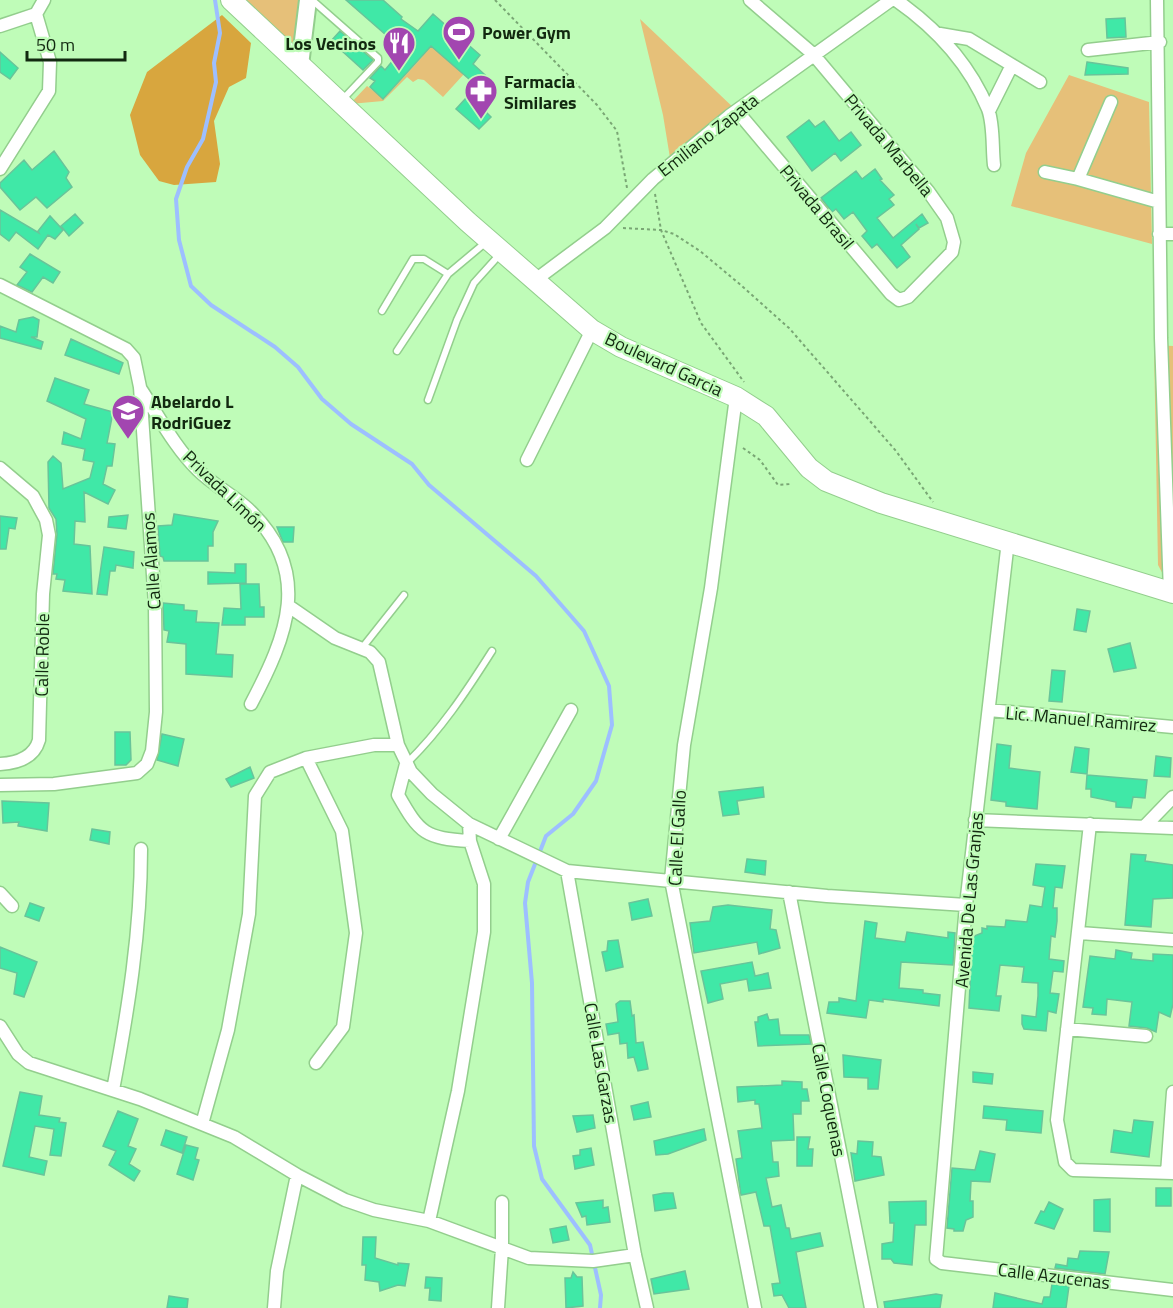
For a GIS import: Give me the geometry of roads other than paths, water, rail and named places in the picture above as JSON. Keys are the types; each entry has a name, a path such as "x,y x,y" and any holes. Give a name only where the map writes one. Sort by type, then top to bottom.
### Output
{"main road":[{"name":"Boulevard Garcia","path":"231,0 495,246 592,330 621,347 742,393 766,416 809,468 826,481 860,496 1171,593"}],"street":[{"path":"0,26 36,14 44,0"},
{"path":"300,65 310,0"},
{"name":"Privada Marbella","path":"750,0 813,54 928,191 947,218 954,242 952,252 908,297 899,300"},
{"name":"Emiliano Zapata","path":"534,281 605,228 653,179 737,111 813,54 891,0"},
{"path":"896,0 940,34 955,52 989,111 994,165"},
{"path":"1157,0 1160,42 1159,234 1171,593"},
{"path":"0,169 49,91 50,62 36,14"},
{"path":"940,34 969,39 1040,82"},
{"path":"1088,50 1160,42"},
{"path":"989,111 1012,65"},
{"path":"1078,179 1111,102"},
{"name":"Privada Brasil","path":"737,111 891,294 899,300"},
{"path":"1045,172 1159,202"},
{"path":"1159,234 1173,234"},
{"name":"Calle Álamos","path":"0,285 126,349 134,358 140,387 155,627 156,712 152,751 147,764 137,773 54,784 0,785"},
{"path":"527,460 592,330"},
{"name":"Privada Limón","path":"140,387 198,471 248,508 275,542 285,566 290,608 276,656 251,704"},
{"name":"Calle El Gallo","path":"742,393 731,443 711,588 684,745 671,880 755,1308"},
{"name":"Calle Roble","path":"0,468 33,496 46,520 50,535 43,594 39,740 37,749 30,755 15,763 0,764"},
{"name":"Avenida De Las Granjas","path":"936,1259 966,905 1008,542"},
{"path":"290,608 335,638 370,652 379,662 398,745 406,764 432,794 469,824 567,871 789,892 966,905"},
{"path":"499,839 571,710"},
{"name":"Lic. Manuel Ramirez","path":"989,710 1173,728"},
{"path":"202,1124 228,1030 249,914 250,849 255,796 270,772 306,758 374,745 398,745"},
{"path":"306,758 342,831 356,933 343,1027 316,1063"},
{"path":"406,764 398,795 415,825 437,839 470,841"},
{"path":"1145,826 1173,797"},
{"path":"975,820 1173,828"},
{"path":"429,1221 458,1091 484,932 484,884 470,841 469,824"},
{"path":"1090,824 1080,933 1057,1120 1065,1162 1073,1170 1170,1173 1173,1092"},
{"path":"114,1090 128,1010 141,898 141,849"},
{"name":"Calle Las Garzas","path":"567,871 635,1254 647,1308"},
{"name":"Calle Coquenas","path":"789,892 870,1308"},
{"path":"0,893 12,906"},
{"path":"1080,933 1173,940"},
{"path":"0,1026 18,1054 29,1063 114,1090 234,1137 297,1175 355,1203 429,1221 530,1258 593,1261 635,1254"},
{"path":"1067,1029 1146,1036"},
{"path":"274,1308 277,1271 297,1175"},
{"path":"498,1308 502,1202"},
{"name":"Calle Azucenas","path":"936,1259 942,1263 1173,1290"}],"lane":[{"path":"310,0 378,58 378,62 340,102"},
{"path":"397,351 448,274 495,246"},
{"path":"428,400 457,320 495,246"},
{"path":"382,311 413,259 424,258 448,274"},
{"path":"362,648 404,595"},
{"path":"406,764 429,742 459,703 492,651"}],"waterway":[{"path":"215,0 220,33 214,63 216,82 203,139 187,167 176,199 179,240 191,286 211,305 275,347 298,367 322,399 351,424 412,464 429,485 536,576 584,631 609,686 612,725 596,781 573,814 546,836 528,882 525,903 532,983 534,1146 542,1179 590,1245 601,1295 600,1308"}],"place":[{"name":"Power Gym","path":"459,61"},
{"name":"Los Vecinos","path":"399,72"},
{"name":"Farmacia Similares","path":"481,120"},
{"name":"Abelardo L RodriGuez","path":"128,440"}]}
